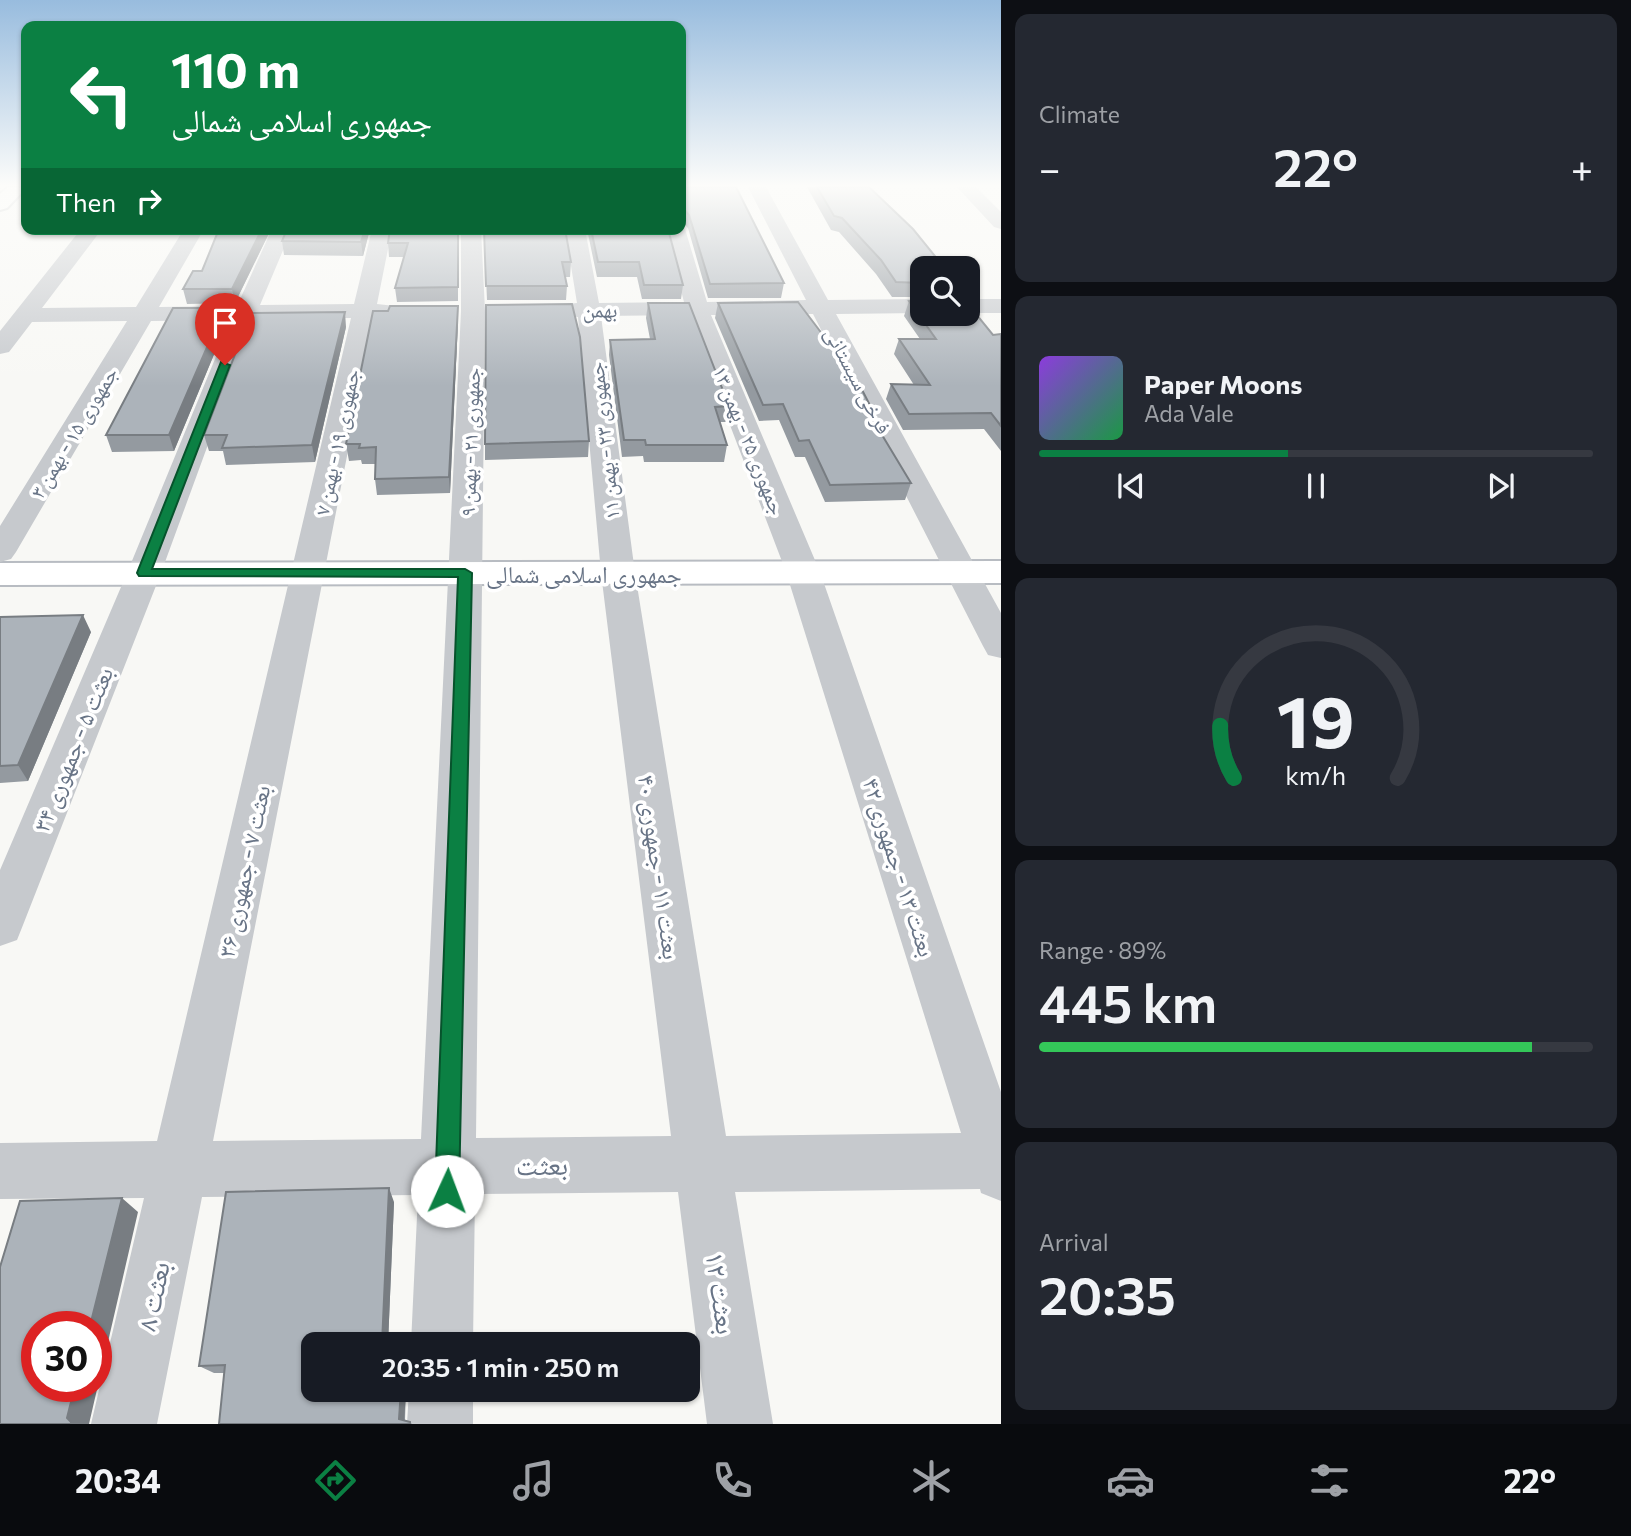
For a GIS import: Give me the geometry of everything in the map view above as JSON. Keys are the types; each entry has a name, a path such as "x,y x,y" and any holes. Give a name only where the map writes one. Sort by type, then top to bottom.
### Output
{"street":[{"path":"0,347 73,253"},
{"name":"جمهوری ۱۵ - بهمن ۳","path":"0,551 180,253"},
{"name":"بعثت ۵ - جمهوری ۳۴","path":"0,925 271,253"},
{"name":"جمهوری ۱۹ - بهمن ۷","path":"307,573 377,253"},
{"name":"جمهوری ۲۱ - بهمن ۹","path":"442,1332 473,311 472,253"},
{"name":"جمهوری ۲۳ - بهمن ۱۱","path":"579,253 589,309 618,573"},
{"name":"جمهوری ۲۵ - بهمن ۱۳","path":"682,253 697,308 803,572"},
{"name":"فرخی سیستانی","path":"792,253 1001,646"},
{"name":"بهمن","path":"537,310 910,306"},
{"path":"980,306 1001,306"},
{"path":"25,315 405,311"},
{"name":"بعثت ۱۳ - جمهوری ۴۲","path":"803,572 1000,1165"},
{"name":"جمهوری اسلامی شمالی","path":"0,574 1001,572"},
{"name":"بعثت ۷ - جمهوری ۳۶","path":"180,1168 307,573"},
{"name":"بعثت ۱۱ - جمهوری ۴۰","path":"618,573 703,1162"},
{"name":"بعثت","path":"0,1171 703,1162 1000,1165"},
{"name":"بعثت ۱۲","path":"703,1162 740,1424"},
{"name":"بعثت ۸","path":"124,1424 180,1168"},
{"path":"440,1424 441,1402"}],"building":[{"path":"209,253 250,253 232,289 183,289 193,271 202,271"},
{"path":"405,253 458,253 458,287 395,288"},
{"path":"485,253 569,253 571,262 562,262 567,286 486,286"},
{"path":"596,253 675,253 683,285 644,285 639,262 598,262"},
{"path":"701,253 769,253 784,283 710,284"},
{"path":"875,253 933,253 935,256 910,256 910,283 896,282"},
{"path":"798,302 829,343 852,382 858,382 875,415 870,415 911,483 830,485 809,440 799,441 783,404 763,405 718,303"},
{"path":"648,303 689,303 729,406 715,407 727,445 646,445 645,440 624,440 610,340 655,339"},
{"path":"572,304 580,337 589,441 485,444 486,305"},
{"path":"390,306 458,306 449,477 375,479 376,447 359,448 360,444 346,444 373,311 388,311"},
{"path":"173,308 224,308 169,435 106,435"},
{"path":"345,312 312,445 222,448 227,435 204,435 251,313"},
{"path":"980,319 993,335 1001,334 1001,426 991,413 909,414 891,384 930,385 899,339 936,339 927,326 980,326"},
{"path":"83,615 18,765 0,766 0,617"},
{"path":"389,1188 383,1332 301,1332 301,1402 400,1402 399,1419 410,1424 219,1424 225,1365 199,1366 226,1192"},
{"path":"122,1198 94,1311 21,1311 21,1402 71,1402 67,1418 71,1424 0,1424 0,1267 20,1201"}],"route":[{"path":"225,365 144,573 465,573 447,1191"}]}
